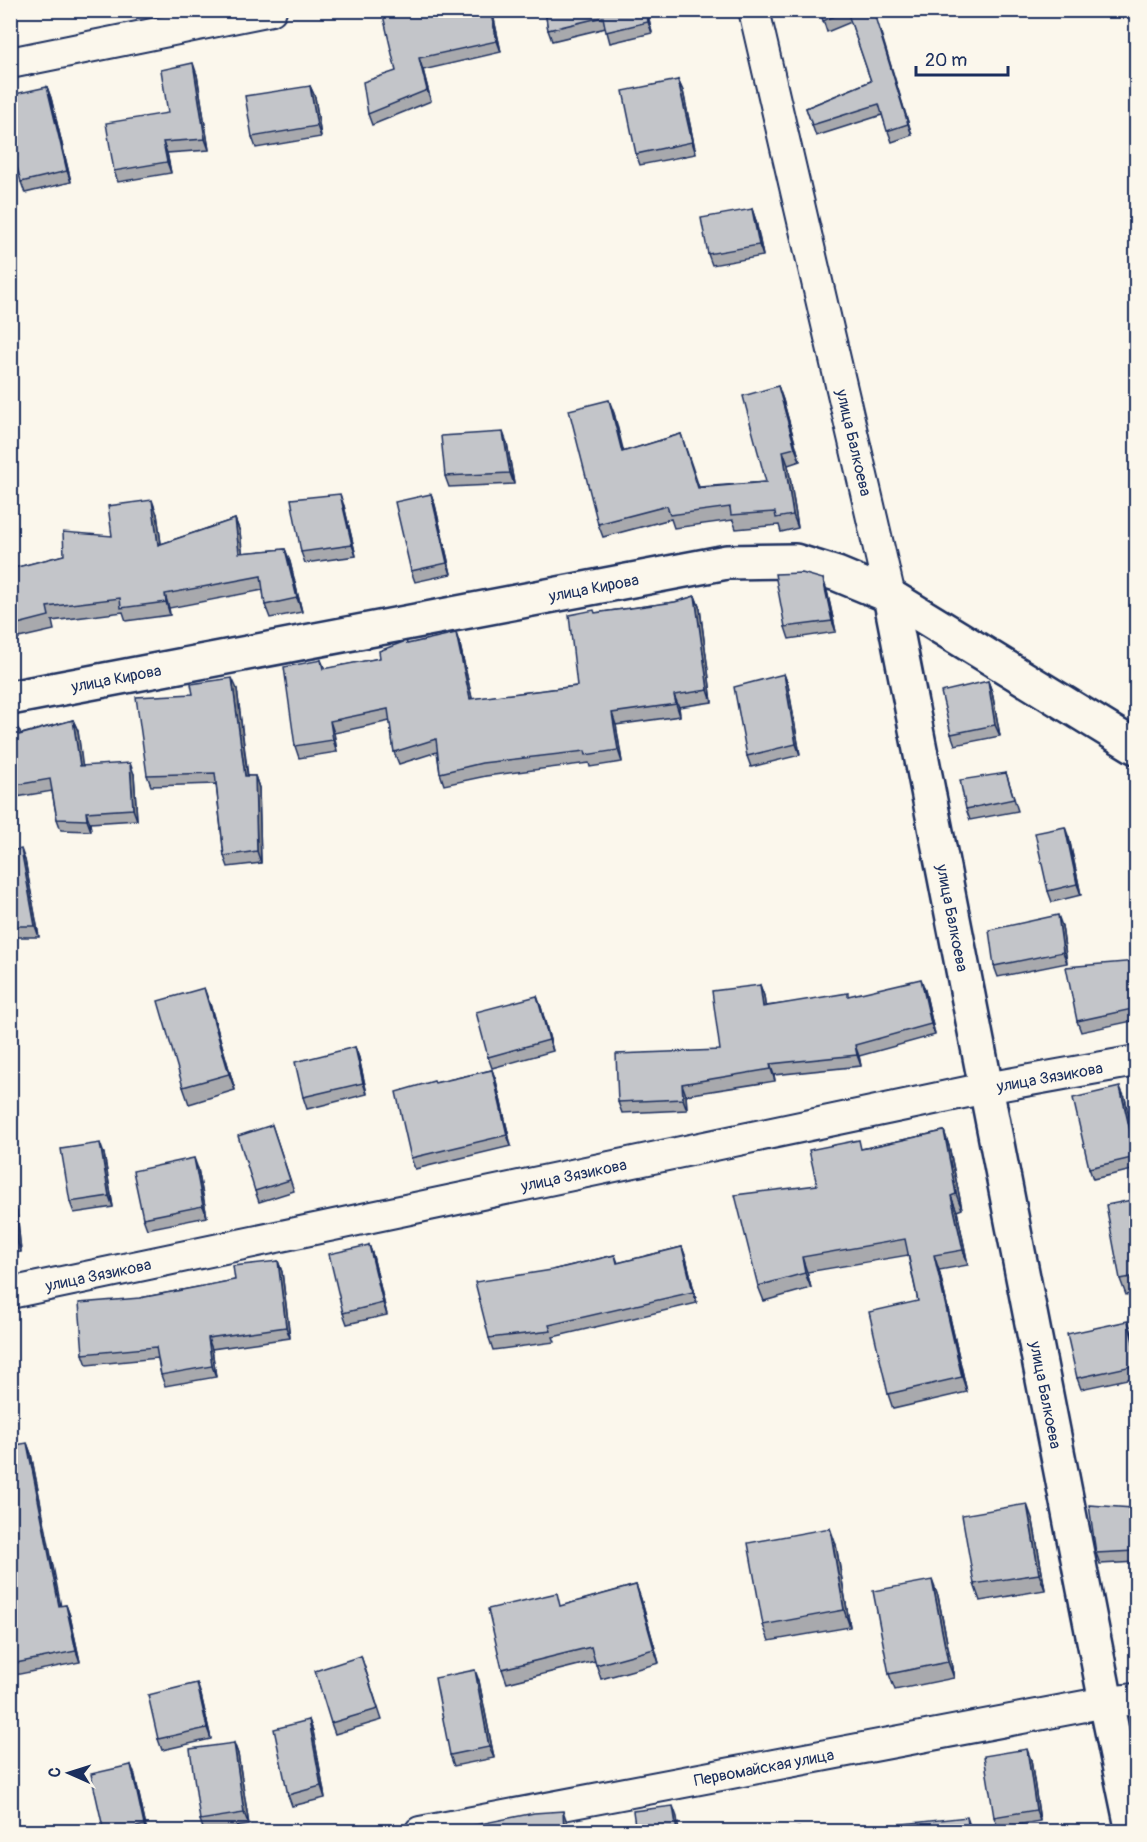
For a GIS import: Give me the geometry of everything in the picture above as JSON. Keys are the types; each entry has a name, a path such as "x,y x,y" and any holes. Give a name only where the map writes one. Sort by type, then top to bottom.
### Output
{"street":[{"path":"10,63 271,10"},
{"name":"улица Балкоева","path":"754,10 890,596 986,1088 1121,1701 1133,1832"},
{"name":"улица Кирова","path":"10,698 727,562 795,561 837,574 890,596 1137,747"},
{"name":"улица Зязикова","path":"10,1293 986,1088 1137,1061"},
{"name":"Первомайская улица","path":"420,1832 1121,1701"}],"building":[{"path":"490,10 497,41 419,58 427,90 368,114 363,82 396,71 382,11"},
{"path":"545,10 646,10 648,22 606,32 603,17 548,30"},
{"path":"820,10 873,10 908,124 887,131 879,104 812,125 806,108 871,81 847,11 823,21"},
{"path":"193,63 205,139 163,142 167,162 114,171 106,123 168,113 161,70"},
{"path":"678,80 692,142 636,154 623,91"},
{"path":"310,86 317,126 252,137 245,96"},
{"path":"47,87 67,171 21,182 10,140 10,95"},
{"path":"752,209 759,245 708,254 701,218"},
{"path":"778,386 795,448 783,451 793,515 776,518 775,512 731,515 730,507 670,515 667,506 598,524 569,410 609,400 622,452 681,434 698,488 766,482 743,396"},
{"path":"503,432 510,473 445,476 441,436"},
{"path":"340,494 352,545 301,552 291,499"},
{"path":"431,494 447,563 411,571 395,502"},
{"path":"152,500 158,545 235,519 239,553 285,549 297,598 265,605 261,576 165,594 166,602 121,608 120,598 47,607 49,616 10,626 10,569 64,555 63,532 112,536 108,506"},
{"path":"802,573 823,579 832,621 785,627 775,574"},
{"path":"695,596 708,690 674,695 676,704 612,713 618,750 586,755 585,751 482,763 440,773 436,739 394,752 388,709 330,721 333,740 295,746 284,667 321,660 323,669 380,658 379,651 406,641 407,644 456,633 470,699 577,686 569,615 594,610 595,613 675,602"},
{"path":"784,674 796,744 747,756 734,687"},
{"path":"232,678 245,776 255,776 257,851 224,856 215,773 147,775 136,697 193,694 191,684"},
{"path":"988,681 995,725 951,734 941,692"},
{"path":"16,720 19,735 73,720 80,766 130,763 133,809 86,812 87,820 57,819 50,779 10,786 10,721"},
{"path":"1006,773 1014,799 966,809 960,780"},
{"path":"1065,827 1077,884 1048,891 1035,833"},
{"path":"21,849 35,926 10,926 10,851"},
{"path":"1058,915 1063,952 994,966 989,930"},
{"path":"1137,961 1137,1008 1077,1021 1066,967"},
{"path":"921,979 931,1024 855,1045 857,1055 770,1064 771,1069 682,1084 683,1099 618,1102 616,1054 720,1050 712,991 760,985 763,1007 848,993 848,996"},
{"path":"204,988 229,1074 183,1087 158,1001"},
{"path":"537,996 549,1040 488,1057 476,1012"},
{"path":"355,1047 363,1083 303,1097 295,1062"},
{"path":"492,1070 507,1135 411,1158 396,1092 434,1081 435,1083"},
{"path":"1120,1087 1136,1157 1089,1168 1073,1098"},
{"path":"272,1125 290,1180 255,1191 238,1136"},
{"path":"944,1131 956,1194 951,1196 963,1250 934,1255 962,1377 888,1394 869,1312 918,1301 905,1239 802,1257 805,1273 758,1286 735,1195 817,1185 809,1150 859,1140 861,1149"},
{"path":"100,1143 109,1196 70,1202 61,1149"},
{"path":"194,1158 203,1206 143,1218 133,1171"},
{"path":"1137,1199 1137,1276 1120,1279 1106,1205"},
{"path":"10,1201 13,1201 17,1241 10,1242"},
{"path":"369,1245 383,1303 343,1313 329,1254"},
{"path":"682,1247 693,1292 549,1325 551,1331 489,1338 475,1282 552,1270 615,1255 617,1263"},
{"path":"278,1261 286,1327 208,1338 212,1366 161,1375 156,1347 83,1354 79,1303 140,1298 235,1280 233,1266"},
{"path":"1128,1321 1137,1365 1077,1378 1067,1334"},
{"path":"27,1443 59,1606 66,1605 76,1651 11,1664 10,1446"},
{"path":"1027,1504 1039,1574 974,1584 962,1515"},
{"path":"1089,1505 1133,1508 1135,1551 1096,1553"},
{"path":"830,1528 844,1610 763,1625 748,1543"},
{"path":"932,1580 948,1662 889,1674 873,1591"},
{"path":"636,1585 654,1649 596,1665 591,1647 502,1669 488,1609 557,1593 560,1606"},
{"path":"361,1656 378,1709 331,1723 315,1671"},
{"path":"475,1670 489,1747 450,1755 435,1678"},
{"path":"197,1683 207,1728 158,1739 148,1695"},
{"path":"309,1720 321,1786 288,1795 274,1729"},
{"path":"234,1743 244,1813 200,1820 190,1749"},
{"path":"1027,1749 1036,1810 994,1817 984,1756"},
{"path":"131,1765 144,1825 118,1832 104,1832 91,1774"},
{"path":"673,1806 677,1832 636,1832 633,1811"},
{"path":"563,1811 564,1832 448,1832 534,1813"},
{"path":"967,1817 969,1832 829,1832"},
{"path":"799,1828 799,1832 779,1832"}]}
